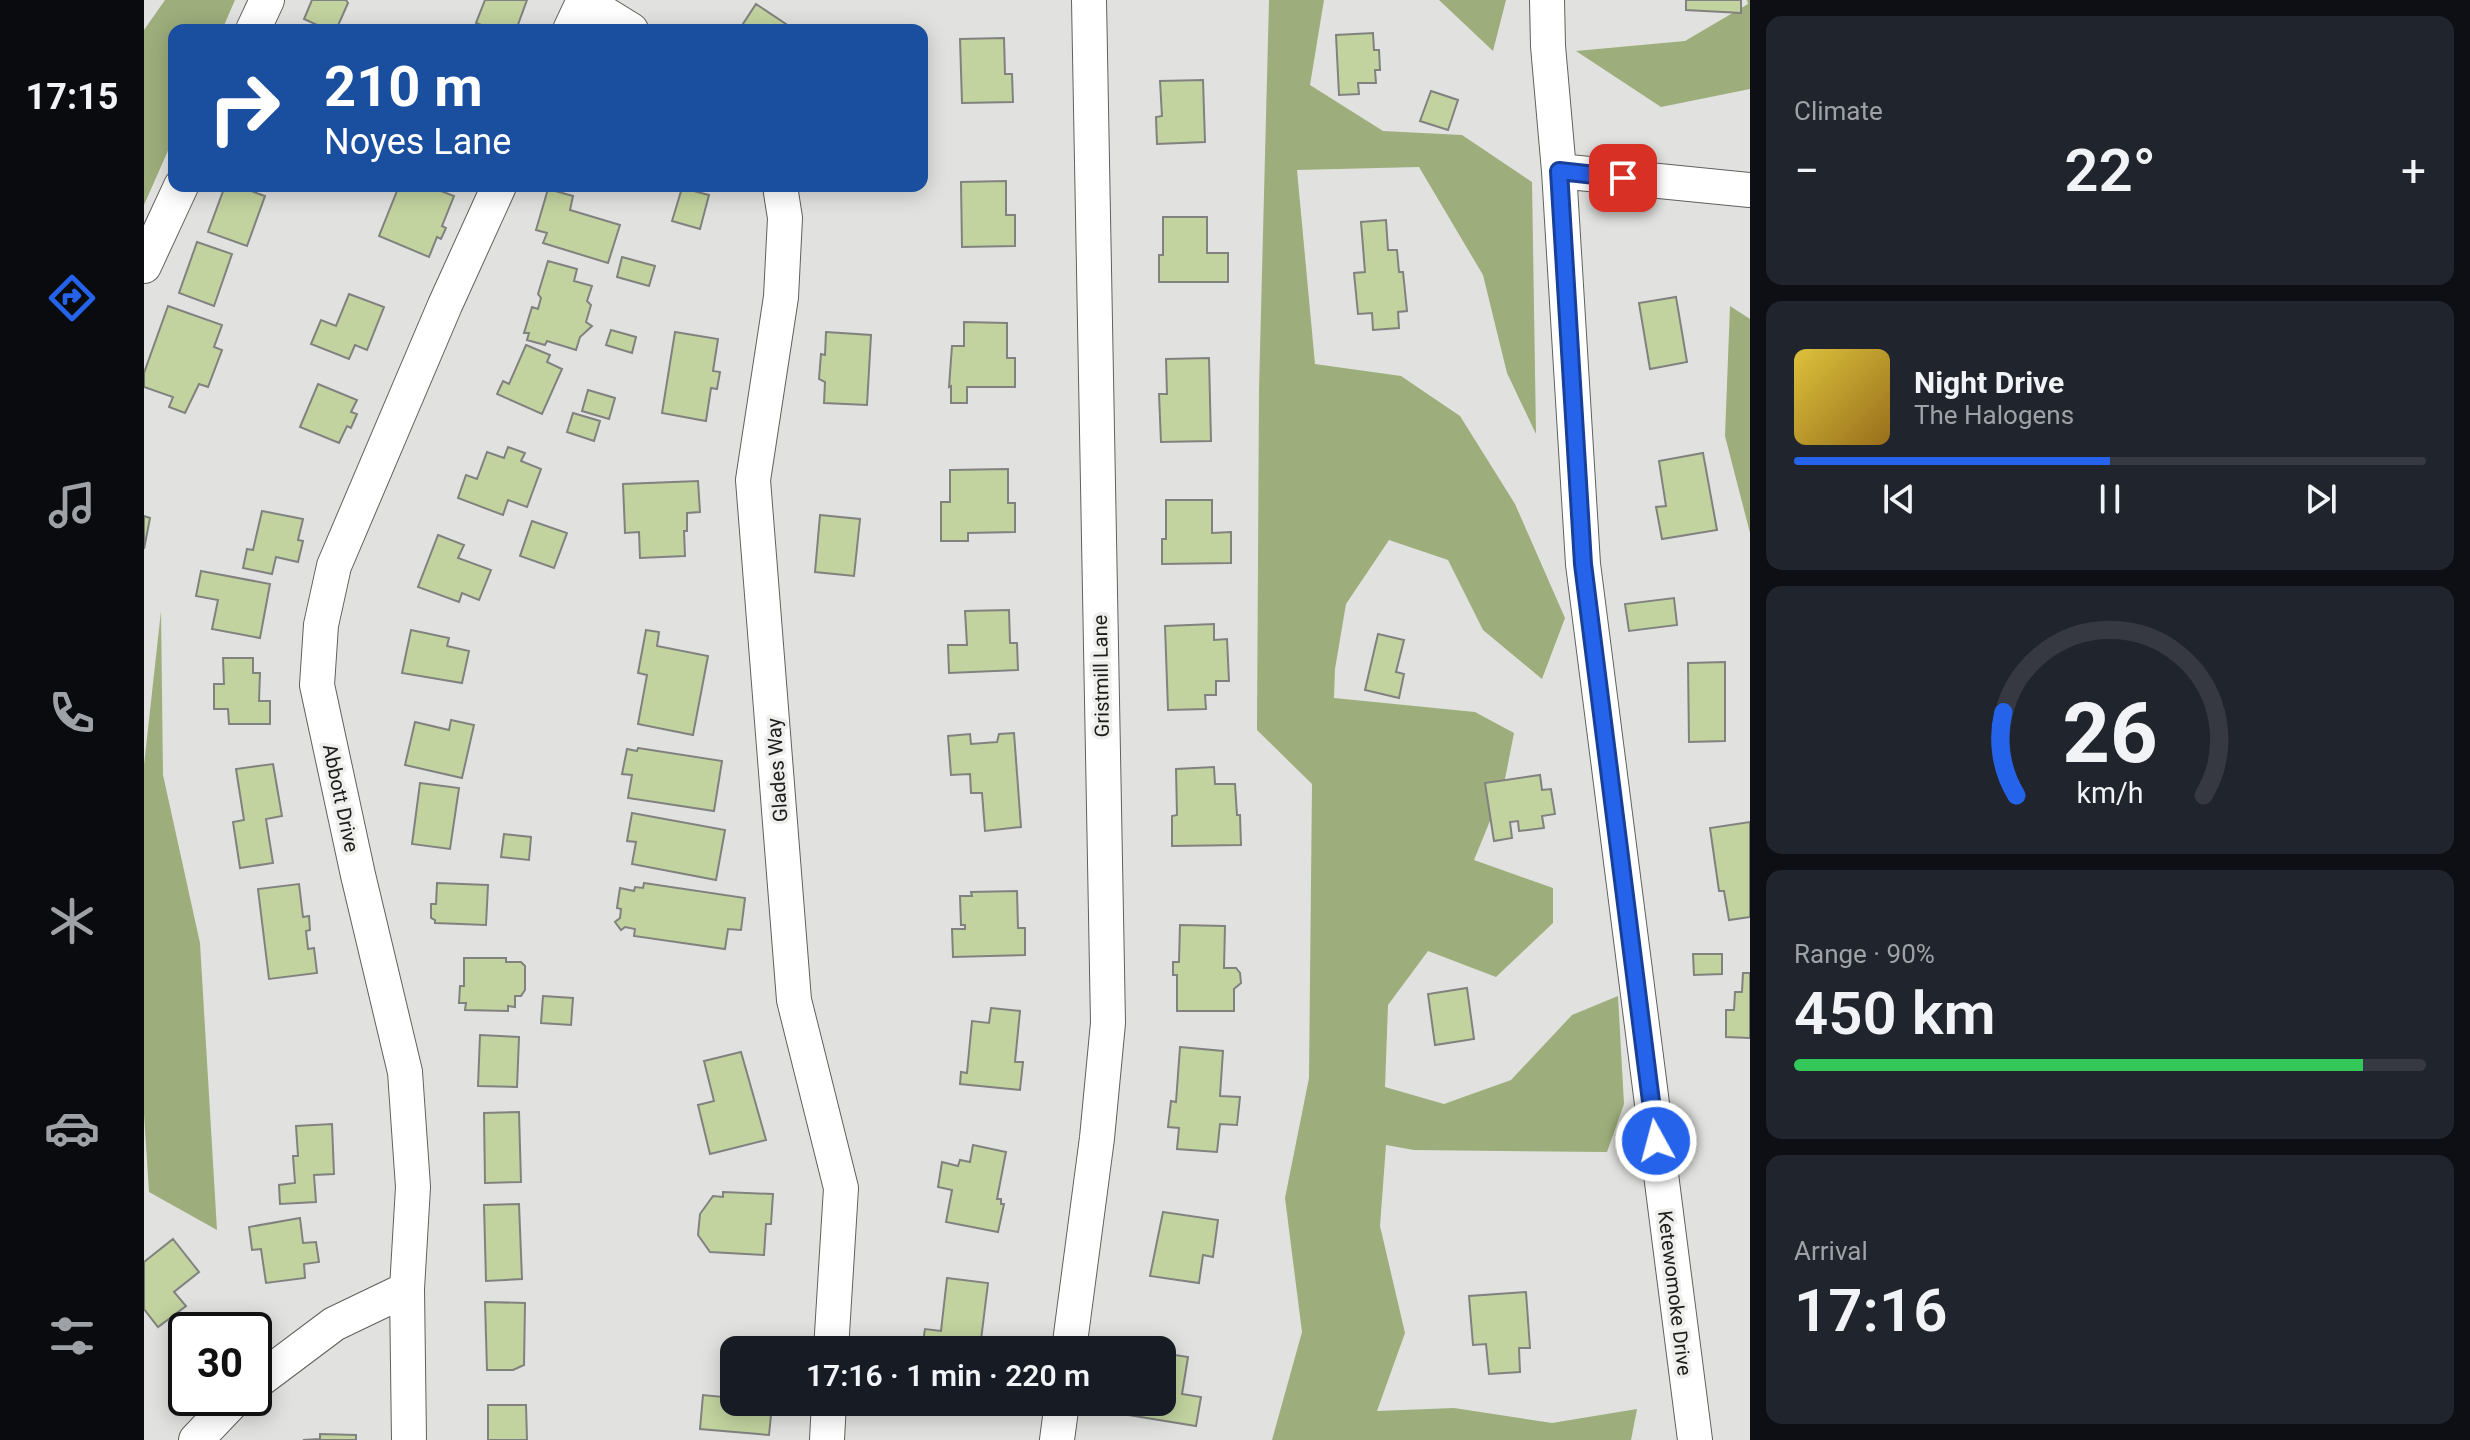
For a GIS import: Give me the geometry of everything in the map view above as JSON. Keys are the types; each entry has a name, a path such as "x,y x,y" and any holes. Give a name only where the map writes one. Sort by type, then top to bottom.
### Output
{"street":[{"path":"256,24 267,0"},
{"path":"573,24 584,0 622,24"},
{"name":"Gristmill Lane","path":"1071,1336 1097,1138 1108,1023 1089,0"},
{"name":"Ketewomoke Drive","path":"1547,0 1583,564 1695,1440"},
{"path":"1559,171 1750,190"},
{"path":"144,266 178,192"},
{"name":"Abbott Drive","path":"409,1440 407,1289 413,1187 405,1072 317,685 321,625 334,566 496,192"},
{"name":"Glades Way","path":"781,192 785,218 781,297 753,480 794,1000 841,1188 832,1336"},
{"path":"272,1370 334,1324 407,1289"},
{"path":"1668,1440 1688,1392"},
{"path":"196,1440 219,1416"},
{"path":"827,1440 828,1416"},
{"path":"1057,1440 1060,1416"}],"green space":[{"path":"165,0 235,0 225,24 168,24 168,151 144,205 144,30"},
{"path":"1269,0 1324,0 1310,85 1383,131 1462,135 1532,182 1536,434 1507,373 1483,275 1419,167 1297,170 1315,364 1401,376 1460,416 1515,504 1565,618 1542,679 1483,630 1448,560 1389,540 1346,604 1335,669 1334,698 1475,712 1514,733 1503,789 1474,860 1553,888 1553,923 1496,977 1428,951 1388,1005 1385,1087 1444,1104 1511,1080 1572,1015 1618,996 1624,1104 1607,1152 1414,1150 1386,1145 1380,1226 1405,1333 1377,1411 1454,1408 1552,1423 1637,1409 1631,1440 1272,1440 1302,1332 1285,1198 1309,1078 1312,784 1257,730 1259,389"},
{"path":"1439,0 1506,0 1493,51"},
{"path":"1747,0 1750,0 1750,89 1661,107 1576,51 1685,41 1748,4"},
{"path":"1730,306 1750,319 1750,533 1725,436"},
{"path":"161,611 163,775 200,943 217,1230 149,1192 144,1114 144,765"}],"building":[{"path":"312,0 346,0 348,3 339,24 315,24 304,19"},
{"path":"485,0 527,0 518,24 476,23"},
{"path":"1686,0 1741,0 1741,13 1686,10"},
{"path":"756,4 786,24 743,24"},
{"path":"1373,33 1374,50 1379,50 1380,70 1375,70 1376,83 1358,83 1359,94 1339,95 1336,35"},
{"path":"1004,38 1005,74 1012,74 1013,102 962,103 960,39"},
{"path":"1203,80 1205,142 1157,144 1156,117 1162,116 1160,81"},
{"path":"1431,91 1458,100 1448,130 1420,121"},
{"path":"1006,181 1006,215 1015,215 1015,246 962,247 961,182"},
{"path":"223,192 254,192 265,196 247,246 208,232"},
{"path":"397,192 444,192 454,196 442,226 446,228 441,239 437,237 429,257 379,236"},
{"path":"547,192 573,196 570,210 620,225 608,263 543,243 547,233 536,230"},
{"path":"681,192 709,195 700,229 672,221"},
{"path":"1163,217 1207,217 1207,253 1228,253 1228,282 1159,282"},
{"path":"1386,220 1388,250 1397,250 1399,272 1403,272 1407,311 1398,312 1399,328 1373,330 1372,313 1358,314 1354,273 1365,272 1361,222"},
{"path":"197,242 232,254 214,306 179,293"},
{"path":"622,257 655,266 649,286 617,277"},
{"path":"548,261 577,269 574,281 592,286 587,301 591,305 586,322 592,326 580,337 576,350 547,341 545,345 527,340 529,333 524,333 532,307 538,309 541,298 538,294"},
{"path":"349,294 384,307 367,350 355,345 349,359 311,344 321,320 336,326"},
{"path":"1676,297 1687,362 1650,369 1639,303"},
{"path":"168,306 222,325 214,347 222,350 208,387 199,384 185,413 169,407 173,397 144,387 144,373"},
{"path":"964,322 1007,323 1007,358 1015,358 1015,387 967,387 967,403 951,403 952,346 964,346"},
{"path":"611,330 636,337 632,353 606,345"},
{"path":"675,332 718,339 713,371 720,372 717,389 711,388 706,421 662,413"},
{"path":"826,332 871,335 867,405 824,403 825,382 819,379"},
{"path":"526,345 550,355 547,362 562,369 542,414 497,394 503,381 509,384"},
{"path":"1209,358 1211,441 1161,442 1159,394 1167,394 1166,359"},
{"path":"318,384 357,400 351,412 357,414 339,443 300,427"},
{"path":"588,390 615,398 609,419 582,411"},
{"path":"573,413 600,421 594,441 567,432"},
{"path":"508,447 525,453 521,461 541,469 527,507 508,500 503,515 458,498 466,475 477,479 487,452 504,458"},
{"path":"1703,453 1717,530 1662,539 1656,507 1666,506 1659,461"},
{"path":"1008,469 1008,503 1015,503 1015,532 968,533 968,541 941,541 941,502 950,502 950,470"},
{"path":"698,481 700,512 687,513 685,556 640,558 639,532 625,533 623,484"},
{"path":"1166,500 1212,500 1212,533 1231,532 1231,563 1162,564 1162,539 1166,539"},
{"path":"262,511 303,519 298,540 303,541 298,562 276,557 272,574 243,568 247,549 253,550"},
{"path":"820,515 860,519 854,576 815,572"},
{"path":"144,516 150,518 144,549"},
{"path":"532,521 567,533 554,568 520,556"},
{"path":"438,535 464,545 458,558 491,570 479,600 462,593 459,602 418,587"},
{"path":"201,571 270,584 260,638 212,629 218,600 196,596"},
{"path":"1674,598 1677,625 1629,631 1625,604"},
{"path":"1009,610 1010,643 1017,643 1018,670 949,673 948,645 967,645 965,611"},
{"path":"1214,624 1214,640 1227,639 1229,681 1216,681 1216,695 1205,695 1206,709 1168,710 1165,626"},
{"path":"411,630 449,638 447,646 469,651 462,683 402,673"},
{"path":"646,630 659,632 657,646 708,656 693,735 638,724 647,675 638,673"},
{"path":"1378,634 1404,640 1396,672 1404,674 1399,698 1365,690"},
{"path":"223,658 253,658 253,673 260,673 259,701 270,701 270,724 229,724 228,709 214,709 214,684 224,684"},
{"path":"1725,662 1725,741 1689,742 1688,663"},
{"path":"451,720 474,725 462,778 405,765 415,722 449,730"},
{"path":"1014,733 1021,827 985,831 982,793 971,793 970,774 951,775 948,736 970,734 971,744 997,742 999,734"},
{"path":"638,748 722,761 714,811 628,798 632,775 622,774 627,749 637,751"},
{"path":"273,764 282,816 266,819 273,863 240,868 233,822 244,820 236,769"},
{"path":"1214,767 1215,784 1235,784 1241,845 1172,846 1172,816 1177,815 1176,769"},
{"path":"1540,775 1542,790 1551,789 1555,814 1542,816 1544,828 1519,831 1518,821 1510,822 1512,838 1494,841 1485,783"},
{"path":"420,783 459,788 450,849 412,844"},
{"path":"632,813 725,830 716,880 632,864 636,842 627,841"},
{"path":"1750,822 1750,917 1729,920 1724,891 1719,891 1710,828"},
{"path":"504,834 531,837 529,860 501,857"},
{"path":"437,883 488,885 486,925 435,923 431,918 431,904 436,904"},
{"path":"644,883 745,898 741,930 728,929 725,949 634,936 635,929 625,927 621,930 615,922 620,918 621,909 617,908 620,888 634,891 635,887 643,888"},
{"path":"299,884 303,917 309,916 310,930 306,931 308,949 314,948 317,973 269,979 258,889"},
{"path":"1017,891 1018,928 1025,928 1025,955 953,957 952,929 965,929 965,925 961,925 960,896 972,896 971,892"},
{"path":"1180,925 1225,926 1224,968 1236,968 1240,973 1241,983 1234,989 1234,1011 1177,1011 1177,975 1173,975 1173,962 1179,962"},
{"path":"1693,954 1722,954 1722,974 1694,975"},
{"path":"464,958 506,958 506,962 521,962 525,966 525,990 521,996 515,996 515,1007 508,1006 508,1011 465,1010 466,1003 459,1003 460,986 464,986"},
{"path":"1743,973 1750,973 1750,1038 1726,1037 1726,1010 1734,1010 1735,992 1742,992"},
{"path":"1467,988 1474,1039 1435,1045 1428,994"},
{"path":"543,996 573,998 571,1025 541,1023"},
{"path":"991,1008 1020,1011 1015,1062 1023,1062 1020,1090 960,1084 961,1072 967,1073 972,1021 989,1023"},
{"path":"480,1035 519,1037 517,1087 478,1086"},
{"path":"1180,1047 1223,1051 1220,1096 1240,1097 1237,1125 1220,1124 1217,1152 1177,1149 1179,1128 1168,1127 1171,1101 1176,1102"},
{"path":"741,1052 766,1140 710,1154 698,1105 714,1101 704,1061"},
{"path":"519,1112 521,1182 485,1183 484,1113"},
{"path":"332,1124 334,1174 314,1175 316,1202 280,1204 279,1185 295,1183 293,1156 298,1156 296,1126"},
{"path":"973,1145 1006,1152 997,1199 1004,1204 998,1232 946,1222 952,1190 938,1187 942,1162 958,1166 960,1160 970,1162"},
{"path":"723,1192 773,1194 771,1224 766,1224 764,1255 710,1252 698,1235 700,1214 713,1196 723,1197"},
{"path":"519,1204 522,1279 486,1281 484,1205"},
{"path":"1163,1212 1218,1220 1213,1257 1203,1255 1199,1283 1150,1276"},
{"path":"300,1218 303,1243 316,1242 319,1262 304,1264 305,1278 266,1283 261,1249 252,1250 249,1227"},
{"path":"173,1239 199,1272 174,1292 186,1306 178,1312 168,1312 168,1320 158,1327 144,1309 144,1262"},
{"path":"947,1278 988,1283 981,1336 924,1336 925,1329 941,1331"},
{"path":"1526,1292 1530,1348 1519,1348 1520,1372 1489,1374 1486,1344 1473,1345 1469,1296"},
{"path":"485,1302 525,1303 524,1365 513,1370 487,1370"},
{"path":"1176,1355 1188,1357 1182,1394 1201,1397 1196,1426 1134,1416 1176,1416"},
{"path":"703,1395 720,1397 720,1416 771,1416 769,1435 700,1429"},
{"path":"488,1405 526,1405 527,1440 488,1440"},
{"path":"320,1434 356,1435 356,1440 303,1440 320,1439"}],"route":[{"path":"1623,178 1559,171 1583,564 1656,1141"}]}
